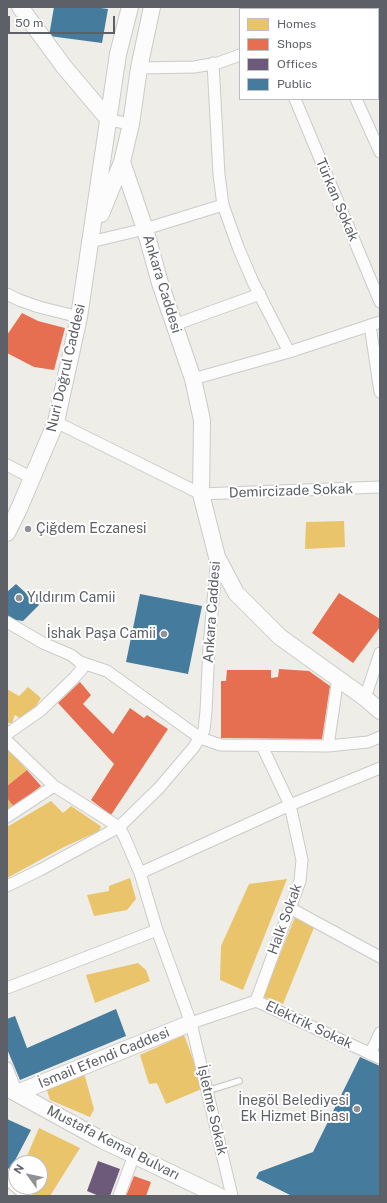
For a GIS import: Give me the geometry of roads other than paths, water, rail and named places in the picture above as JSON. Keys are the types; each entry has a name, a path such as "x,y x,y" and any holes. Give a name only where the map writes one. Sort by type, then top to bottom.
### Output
{"main road":[{"path":"20,7 65,68 108,120"},
{"name":"Nuri Doğrul Caddesi","path":"7,533 18,512 56,422 79,317 118,54 130,7"},
{"name":"Nuri Doğrul Caddesi","path":"90,242 122,162 131,124 139,68 152,7"},
{"name":"Ankara Caddesi","path":"122,162 145,229 174,325 193,379 202,420 201,494 217,557"},
{"path":"217,557 236,592 280,636 365,698 380,711"},
{"name":"İsmail Efendi Caddesi","path":"10,1089 191,1024"},
{"name":"Mustafa Kemal Bulvarı","path":"10,1089 134,1155 219,1196"}],"street":[{"path":"139,68 194,67 239,55"},
{"path":"213,63 219,175 223,205 238,247 289,352"},
{"name":"Türkan Sokak","path":"295,100 380,302"},
{"path":"356,100 380,152"},
{"path":"108,120 131,124"},
{"path":"90,242 145,229 223,205"},
{"path":"7,294 39,307 79,317"},
{"path":"174,325 260,294"},
{"path":"193,379 289,352 375,323 380,392"},
{"path":"56,422 201,494"},
{"path":"7,465 32,478"},
{"name":"Demircizade Sokak","path":"201,494 380,487"},
{"name":"Ankara Caddesi","path":"7,886 40,870 119,827 159,788 194,748 204,730 209,646 217,557"},
{"path":"7,622 43,643 71,655 80,662 107,671 200,738 221,745 328,746 368,742 380,737"},
{"path":"365,698 380,653"},
{"path":"7,734 40,711 74,678 82,669 80,662"},
{"path":"328,746 338,678"},
{"path":"7,741 54,786 119,827"},
{"name":"Halk Sokak","path":"256,1001 300,881 302,860 290,805 262,746"},
{"path":"140,873 290,805 380,768"},
{"path":"7,817 54,786"},
{"name":"İşletme Sokak","path":"119,827 140,873 191,1024 232,1196"},
{"path":"290,908 380,957"},
{"path":"7,988 158,930"},
{"name":"Elektrik Sokak","path":"191,1024 256,1001 375,1056"},
{"path":"375,1056 380,1033"},
{"path":"7,1068 10,1089"},
{"path":"119,1196 134,1155"},
{"path":"7,1179 27,1196"}],"lane":[{"path":"207,1092 239,1081"}],"place":[{"name":"Çiğdem Eczanesi","path":"28,529"},
{"name":"Yıldırım Camii","path":"19,598"},
{"name":"İshak Paşa Camii","path":"164,634"},
{"name":"İnegöl Belediyesi Ek Hizmet Binası","path":"357,1109"}]}
